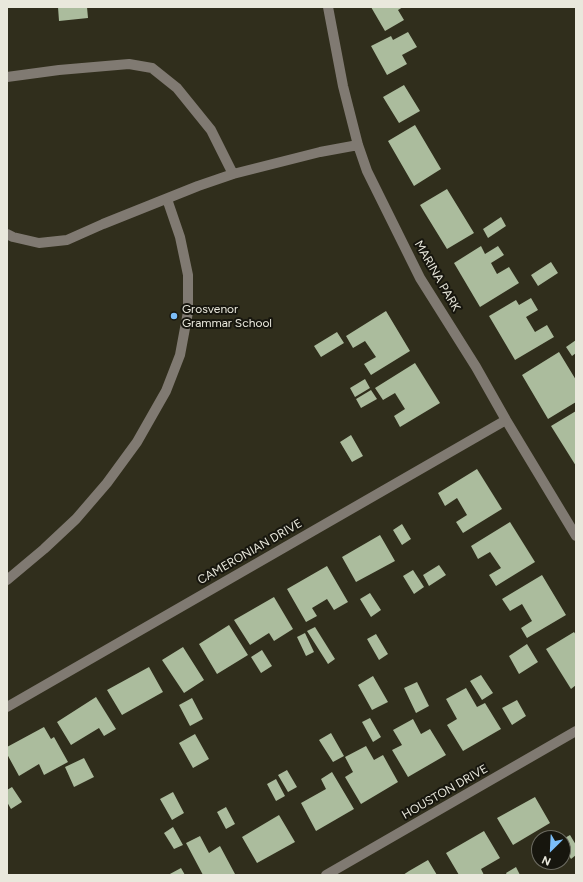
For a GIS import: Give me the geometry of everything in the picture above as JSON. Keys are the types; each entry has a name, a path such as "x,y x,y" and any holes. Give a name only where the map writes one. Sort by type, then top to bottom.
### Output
{"street":[{"name":"MARINA PARK","path":"328,7 343,86 358,145 367,171 420,278 476,368 576,536"},
{"path":"7,77 59,70 129,64 152,68 178,88 211,130 233,174"},
{"path":"7,234 13,237 39,243 67,240 198,186 233,174 320,152 358,145"},
{"path":"7,580 44,549 76,519 107,483 137,442 166,391 180,355 188,312 188,275 180,237 167,199"},
{"name":"CAMERONIAN DRIVE","path":"7,707 506,420"},
{"name":"HOUSTON DRIVE","path":"326,875 576,731"}],"building":[{"path":"58,7 87,7 88,18 59,21"},
{"path":"371,7 403,7 398,10 404,20 385,31"},
{"path":"408,32 417,47 402,55 407,64 387,75 371,46 391,36 393,40"},
{"path":"404,85 420,111 399,123 383,97"},
{"path":"415,125 441,169 414,186 388,141"},
{"path":"447,189 474,233 447,249 420,205"},
{"path":"501,217 506,226 488,238 483,229"},
{"path":"481,246 485,254 498,246 504,255 491,263 497,274 509,267 519,283 480,307 454,263"},
{"path":"551,262 558,273 538,286 531,275"},
{"path":"531,298 538,310 526,317 535,332 547,325 554,337 515,360 489,316 516,300 519,305"},
{"path":"386,311 410,351 371,375 364,364 376,357 365,341 353,348 346,336"},
{"path":"337,332 344,343 321,357 314,346"},
{"path":"576,340 576,353 572,356 566,347"},
{"path":"559,352 576,380 576,402 548,419 522,375"},
{"path":"415,363 440,403 400,427 394,416 405,409 395,393 383,400 375,388"},
{"path":"365,379 370,388 355,397 350,388"},
{"path":"371,390 377,399 361,408 356,399"},
{"path":"576,411 576,466 551,426"},
{"path":"351,435 363,456 352,462 340,442"},
{"path":"477,469 502,509 463,533 456,522 467,515 457,498 445,506 438,493"},
{"path":"510,522 535,562 496,586 489,575 501,568 490,552 478,559 471,546"},
{"path":"402,524 411,539 402,545 393,530"},
{"path":"380,535 395,561 356,582 342,557"},
{"path":"439,565 446,575 429,586 423,575"},
{"path":"327,566 348,602 334,610 327,599 312,608 317,616 306,622 287,589"},
{"path":"413,570 424,587 414,594 403,576"},
{"path":"542,575 566,615 527,638 521,628 532,621 522,604 510,611 502,599"},
{"path":"370,593 381,610 371,617 360,599"},
{"path":"274,597 293,629 274,641 269,633 250,645 234,620"},
{"path":"229,625 248,655 217,674 199,644"},
{"path":"315,627 335,659 328,664 307,631"},
{"path":"574,632 576,635 576,685 571,689 546,649"},
{"path":"305,633 314,652 306,656 297,637"},
{"path":"376,634 388,654 379,660 367,639"},
{"path":"527,644 538,662 519,674 509,656"},
{"path":"183,647 204,680 184,693 162,660"},
{"path":"262,650 272,666 261,673 251,657"},
{"path":"149,667 163,692 122,715 107,690"},
{"path":"481,675 493,693 482,700 470,681"},
{"path":"373,676 388,702 372,710 358,685"},
{"path":"417,682 429,706 416,713 404,688"},
{"path":"466,688 477,707 485,703 501,729 463,751 447,725 457,719 446,699"},
{"path":"96,697 116,729 104,736 99,728 71,745 57,722"},
{"path":"192,698 203,719 190,726 179,705"},
{"path":"517,700 526,716 512,725 502,708"},
{"path":"370,718 381,737 373,742 362,722"},
{"path":"413,719 421,734 430,729 446,755 408,777 392,750 402,745 393,730"},
{"path":"44,727 51,739 54,737 68,762 44,775 39,764 19,776 7,754 7,747"},
{"path":"331,733 344,756 333,762 319,740"},
{"path":"195,734 209,759 193,768 179,743"},
{"path":"366,746 374,760 383,755 398,782 361,804 345,777 353,772 345,757"},
{"path":"84,758 94,777 74,787 65,767"},
{"path":"287,770 297,787 288,792 278,775"},
{"path":"332,772 354,809 316,831 301,803 326,789 321,779"},
{"path":"276,779 285,796 276,801 267,784"},
{"path":"12,787 22,802 11,809 7,802 7,790"},
{"path":"173,792 184,813 172,820 160,799"},
{"path":"535,797 550,823 538,830 531,830 531,834 513,845 497,818"},
{"path":"226,807 235,824 226,829 217,812"},
{"path":"279,815 295,842 257,863 242,837"},
{"path":"173,827 183,845 174,849 164,833"},
{"path":"484,831 500,858 481,869 484,875 459,875 446,853"},
{"path":"200,836 209,853 220,846 235,874 234,875 203,875 186,843"},
{"path":"571,837 576,845 576,855 571,859"},
{"path":"428,860 437,875 403,875 409,871"},
{"path":"516,867 520,875 507,875 506,873"},
{"path":"181,868 185,875 168,875"}],"place":[{"name":"Grosvenor Grammar School","path":"174,316"}]}
